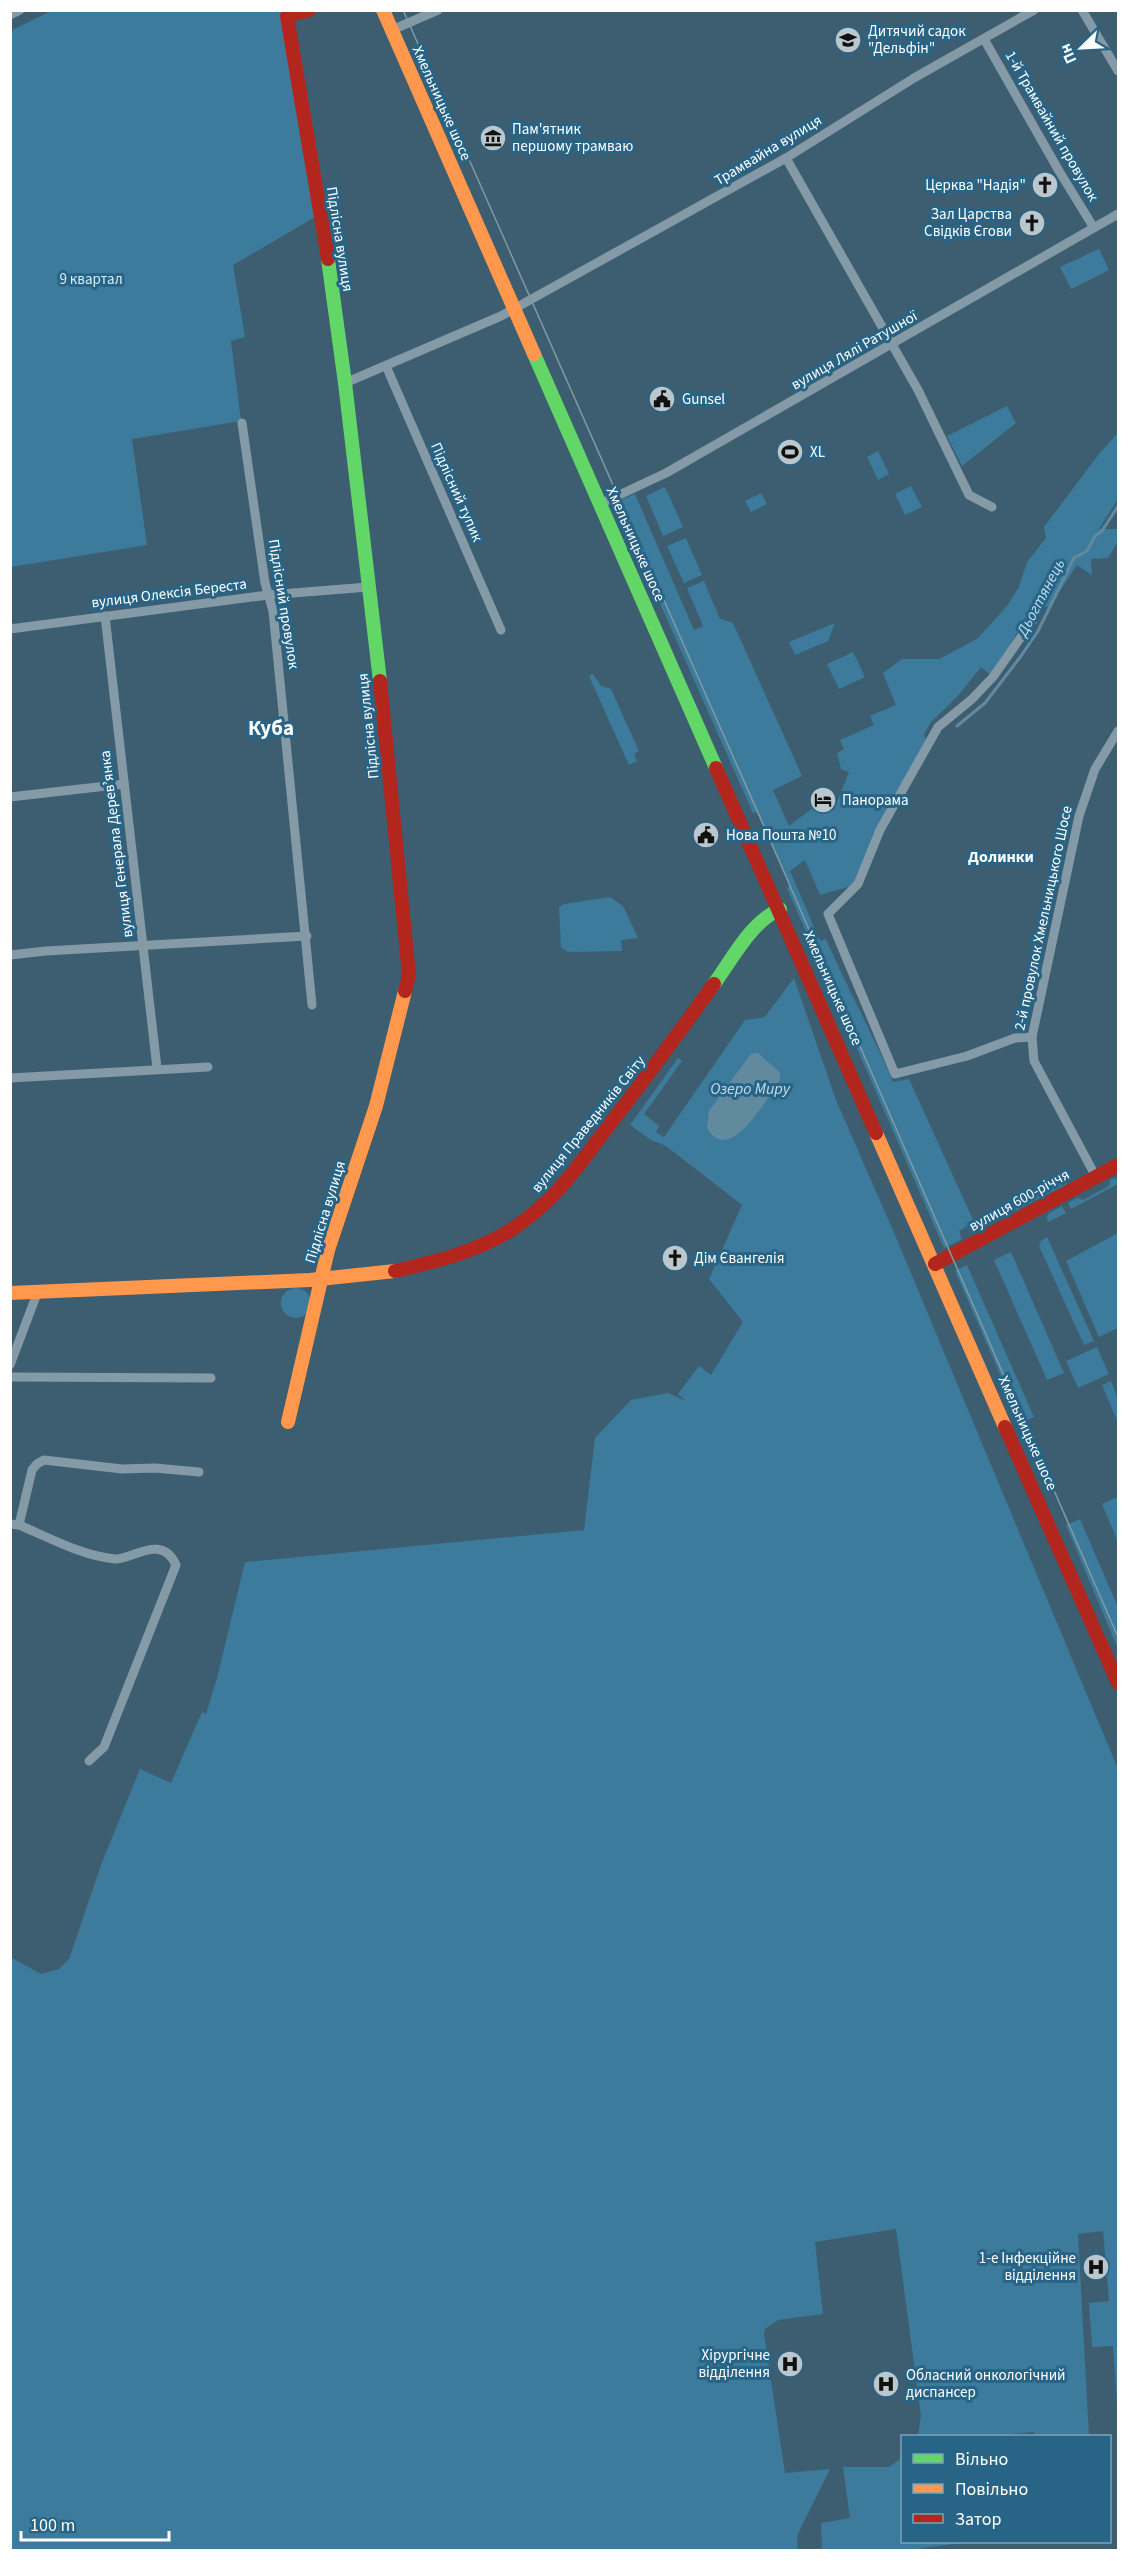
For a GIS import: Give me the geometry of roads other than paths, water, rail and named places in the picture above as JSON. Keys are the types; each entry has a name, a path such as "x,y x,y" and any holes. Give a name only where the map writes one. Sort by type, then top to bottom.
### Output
{"main road":[{"name":"Підлісна вулиця","path":"288,1422 328,1250 376,1106 410,975 345,383 329,266 287,16 309,10"},
{"name":"Хмельницьке шосе","path":"383,10 1119,1683"},
{"name":"вулиця Праведників Світу","path":"10,1293 321,1280 400,1270 438,1262 493,1240 538,1211 570,1178 669,1048 753,928 765,916 780,909"},
{"name":"вулиця 600-річчя","path":"935,1264 1119,1165"}],"street":[{"path":"10,15 20,10"},
{"path":"392,30 438,10"},
{"name":"Трамвайна вулиця","path":"514,309 786,158 914,78 1034,10"},
{"path":"1082,10 1119,71"},
{"name":"1-й Трамвайний провулок","path":"984,39 1094,228"},
{"path":"786,158 918,390 969,495 992,507"},
{"name":"вулиця Лялі Ратушної","path":"600,504 666,473 1119,214"},
{"path":"345,383 514,309"},
{"name":"Підлісний тупик","path":"386,366 501,630"},
{"name":"Підлісний провулок","path":"242,423 268,595 273,611 307,936 312,1005"},
{"name":"вулиця Олексія Береста","path":"10,629 268,595 368,587"},
{"name":"вулиця Генерала Деревʼянка","path":"105,616 157,1068"},
{"path":"1032,1037 1015,1038 967,1056 896,1074 828,914 858,884 880,830 938,727 972,699 993,677 1033,620"},
{"name":"2-й провулок Хмельницького Шосе","path":"1096,1177 1034,1061 1032,1037 1079,816 1095,769 1119,731"},
{"path":"10,797 124,784"},
{"path":"10,956 143,945 307,936"},
{"path":"10,1078 157,1068 208,1067"},
{"path":"10,1365 38,1291"},
{"path":"10,1377 211,1378"},
{"path":"89,1761 104,1747 176,1565 167,1554 159,1551 147,1549 117,1559 71,1547 15,1524 32,1470 44,1460 123,1469 155,1468 199,1472"}],"water":[{"name":"Озеро Миру","path":"758,1053 780,1073 780,1080 746,1126 726,1140 716,1138 707,1128 709,1111 750,1055"}],"waterway":[{"name":"Дьогтянець","path":"957,726 985,703 1021,656 1038,631 1074,558 1087,551 1095,536 1102,531 1118,506"}],"tram line":[{"path":"403,10 770,840 1118,1637"}],"place":[{"name":"Дитячий садок \"Дельфін\"","path":"848,40"},
{"name":"Пам'ятник першому трамваю","path":"493,138"},
{"name":"Церква \"Надія\"","path":"1045,185"},
{"name":"Зал Царства Свідків Єгови","path":"1032,223"},
{"name":"Gunsel","path":"662,399"},
{"name":"XL","path":"790,452"},
{"name":"Панорама","path":"823,800"},
{"name":"Нова Пошта №10","path":"706,835"},
{"name":"Дім Євангелія","path":"675,1258"},
{"name":"1-е Інфекційне відділення","path":"1096,2267"},
{"name":"Хірургічне відділення","path":"790,2364"},
{"name":"Обласний онкологічний диспансер","path":"886,2384"}],"district":[{"name":"Куба","path":"271,728"},
{"name":"Долинки","path":"1001,856"}],"park label":[{"name":"9 квартал","path":"91,279"}]}
